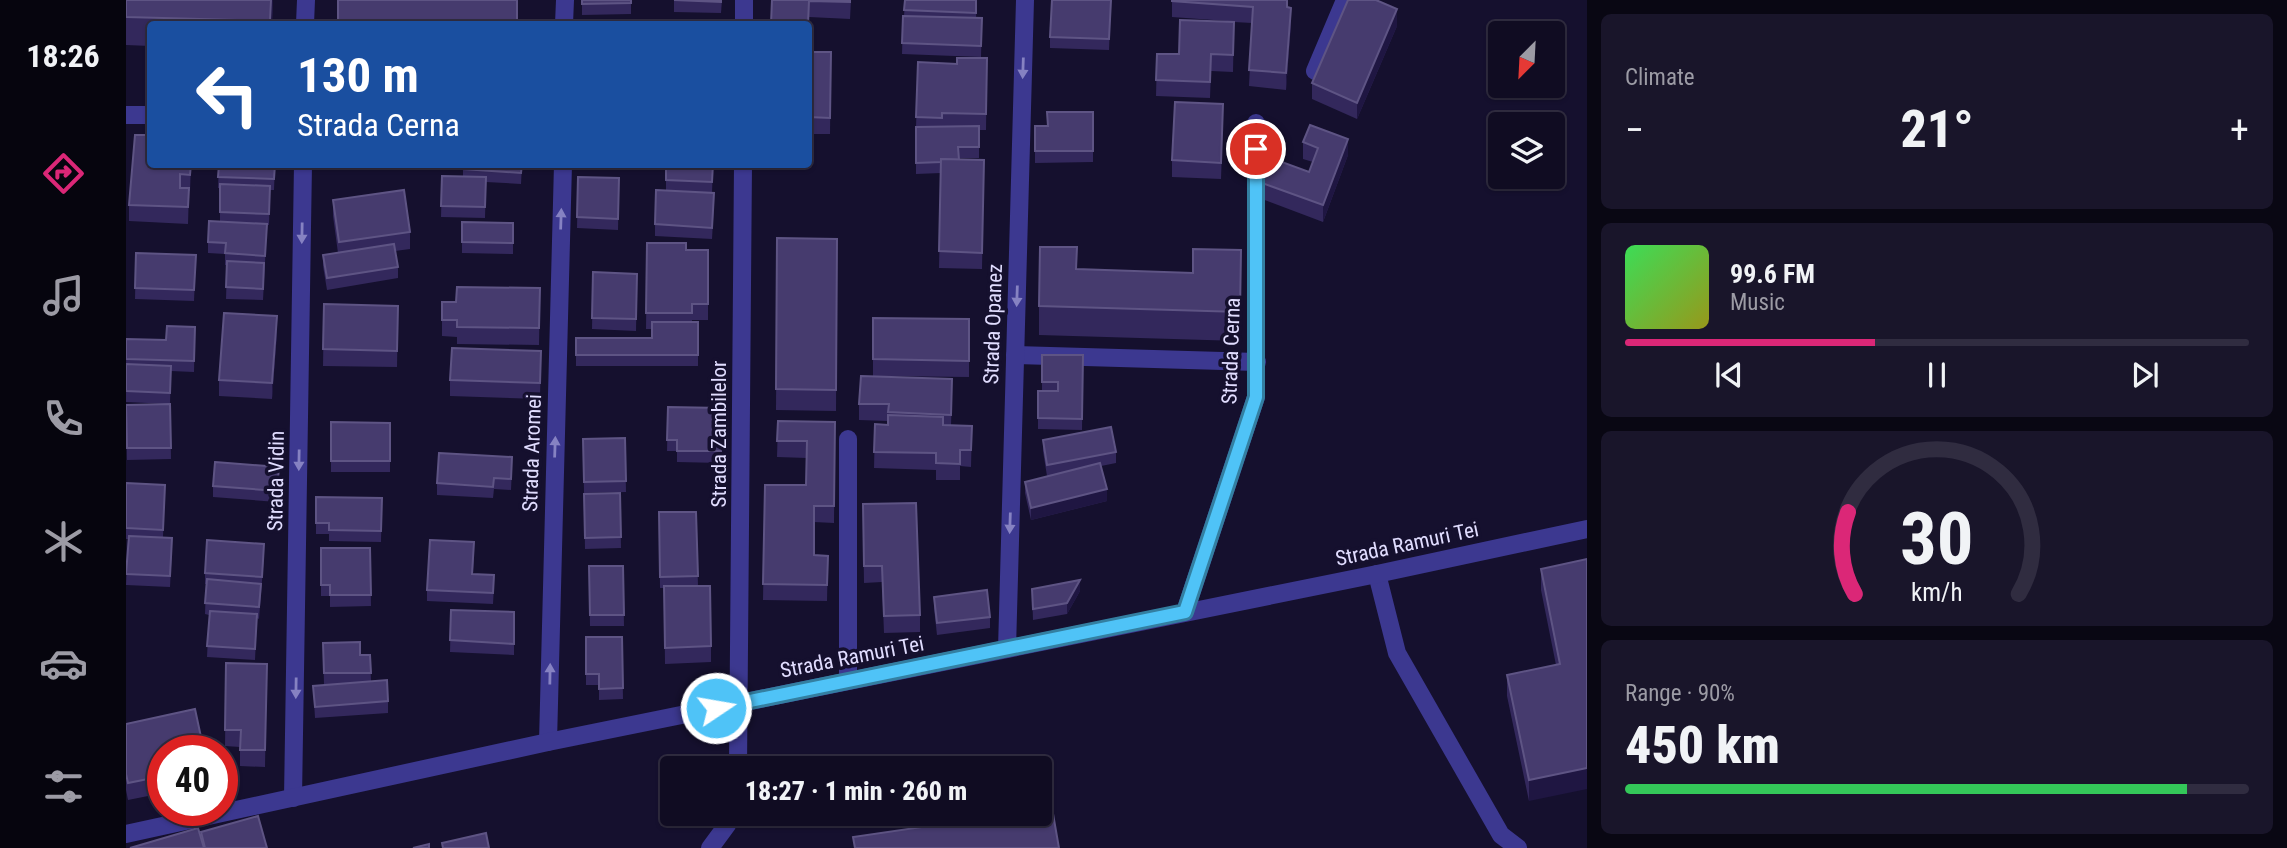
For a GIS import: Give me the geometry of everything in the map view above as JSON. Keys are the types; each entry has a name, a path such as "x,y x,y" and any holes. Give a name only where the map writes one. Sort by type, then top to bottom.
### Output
{"street":[{"path":"305,21 306,0"},
{"path":"564,21 565,0"},
{"path":"744,0 744,21"},
{"name":"Strada Opanez","path":"1007,649 1025,0"},
{"path":"1315,71 1345,0"},
{"path":"126,115 147,115"},
{"name":"Strada Cerna","path":"1185,612 1256,397 1256,123"},
{"name":"Strada Vidin","path":"293,798 303,168"},
{"name":"Strada Aromei","path":"548,742 563,168"},
{"name":"Strada Zambilelor","path":"738,756 743,168"},
{"path":"1015,355 1258,362"},
{"path":"848,439 848,681"},
{"name":"Strada Ramuri Tei","path":"126,834 548,742 1377,574 1587,528"},
{"path":"1377,574 1397,653 1500,835 1518,848"},
{"path":"710,848 726,826"}],"building":[{"path":"126,0 271,0 270,21 126,17"},
{"path":"338,0 517,0 517,21 338,21"},
{"path":"582,0 631,0 631,3 582,4"},
{"path":"674,0 721,0 721,2"},
{"path":"772,0 850,0 809,1 808,21 771,21"},
{"path":"905,0 976,0 976,13 904,10"},
{"path":"1052,0 1111,0 1109,39 1050,37"},
{"path":"1172,0 1287,0 1287,7 1291,8 1286,73 1249,70 1253,7"},
{"path":"1348,0 1376,0 1397,9 1357,103 1312,83"},
{"path":"903,16 982,18 981,46 902,43"},
{"path":"1180,20 1234,22 1233,55 1211,54 1210,82 1156,80 1157,54 1179,54"},
{"path":"812,52 831,52 830,118 812,117"},
{"path":"957,58 987,58 986,114 942,113 942,118 916,117 918,62 957,64"},
{"path":"1175,102 1223,104 1221,163 1172,160"},
{"path":"1047,112 1093,112 1093,151 1035,151 1035,126 1048,126"},
{"path":"1310,125 1348,139 1323,205 1262,183 1271,158 1309,172 1318,148 1303,142"},
{"path":"979,126 979,147 958,147 959,160 941,159 941,162 916,163 916,127"},
{"path":"135,135 147,135 147,168 191,168 190,175 180,174 180,188 189,188 188,207 129,205"},
{"path":"941,159 984,160 982,253 939,251"},
{"path":"219,168 275,168 274,179 218,177"},
{"path":"463,168 522,168 521,173"},
{"path":"666,168 713,168 712,182 666,180"},
{"path":"442,176 486,177 485,207 441,206"},
{"path":"578,177 619,178 618,219 577,217"},
{"path":"220,184 270,186 269,214 220,212"},
{"path":"404,190 410,232 339,242 333,200"},
{"path":"656,190 714,193 712,228 655,224"},
{"path":"209,221 267,224 265,256 225,253 226,243 208,242"},
{"path":"462,222 513,223 513,243 462,242"},
{"path":"777,238 837,239 836,390 776,389"},
{"path":"647,243 686,243 686,250 708,250 708,304 692,304 692,313 646,313"},
{"path":"394,244 398,267 327,278 323,255"},
{"path":"1040,247 1077,247 1076,269 1193,273 1193,249 1241,250 1240,312 1039,306"},
{"path":"136,253 196,255 194,290 135,288"},
{"path":"227,261 264,263 263,289 226,287"},
{"path":"593,272 637,274 636,319 592,318"},
{"path":"457,287 540,288 539,328 457,327 457,320 442,320 442,302 456,302"},
{"path":"324,304 398,306 397,351 323,349"},
{"path":"224,313 277,316 272,383 219,380"},
{"path":"873,318 969,319 969,361 873,359"},
{"path":"652,322 698,322 698,355 576,355 576,338 652,338"},
{"path":"167,326 195,327 194,361 126,359 126,339 166,340"},
{"path":"452,348 541,351 540,383 450,380"},
{"path":"1042,355 1083,355 1082,419 1038,418 1038,391 1058,391 1058,382 1042,382"},
{"path":"126,364 171,366 170,393 126,391"},
{"path":"861,376 952,379 951,415 888,412 889,404 859,404"},
{"path":"170,404 171,448 127,448 126,405"},
{"path":"668,407 722,408 721,451 677,451 677,440 667,440"},
{"path":"888,415 943,417 943,425 972,426 971,450 960,450 960,464 936,463 936,453 874,452 875,424 888,425"},
{"path":"778,421 835,422 834,506 814,506 814,555 828,556 827,585 763,584 765,485 806,485 807,441 777,441"},
{"path":"331,422 390,423 390,461 331,461"},
{"path":"1111,427 1116,452 1047,465 1043,440"},
{"path":"625,438 626,481 584,482 583,439"},
{"path":"439,453 512,457 511,479 494,478 493,487 437,483"},
{"path":"215,462 279,467 277,491 213,486"},
{"path":"1100,463 1107,489 1031,508 1025,482"},
{"path":"126,483 165,485 163,530 126,528"},
{"path":"620,493 621,537 585,538 584,494"},
{"path":"316,497 382,498 381,531 329,530 329,523 316,523"},
{"path":"916,503 920,615 884,616 882,566 864,566 863,504"},
{"path":"659,512 696,512 698,576 660,577"},
{"path":"129,536 172,538 170,576 126,574"},
{"path":"207,540 264,544 262,577 205,573"},
{"path":"430,540 474,542 472,574 494,575 493,593 427,590"},
{"path":"321,548 370,548 371,595 330,595 330,585 321,585"},
{"path":"1587,559 1587,768 1529,780 1507,675 1560,664 1541,569"},
{"path":"589,566 623,566 624,615 590,615"},
{"path":"207,579 261,584 259,607 205,603"},
{"path":"1080,580 1067,603 1033,609 1032,589"},
{"path":"664,586 710,586 711,646 665,648"},
{"path":"987,590 990,617 937,623 934,597"},
{"path":"451,610 514,612 514,644 450,640"},
{"path":"210,611 257,614 255,649 207,646"},
{"path":"586,637 622,637 623,688 599,689 599,674 586,674"},
{"path":"360,642 360,655 370,655 371,673 324,673 323,643"},
{"path":"226,663 267,664 265,750 240,750 241,730 225,730"},
{"path":"387,680 388,701 315,707 313,686"},
{"path":"195,709 201,735 147,735 147,779 128,783 126,724"},
{"path":"1052,808 1059,848 855,848 853,837 929,826 1052,826"},
{"path":"258,816 267,848 205,848 201,832 222,826 238,826 238,822"},
{"path":"198,828 204,848 130,848"},
{"path":"486,833 489,848 443,848 442,843"},
{"path":"429,844 429,848 413,848"}],"route":[{"path":"716,708 1185,612 1256,397 1256,149"}]}
